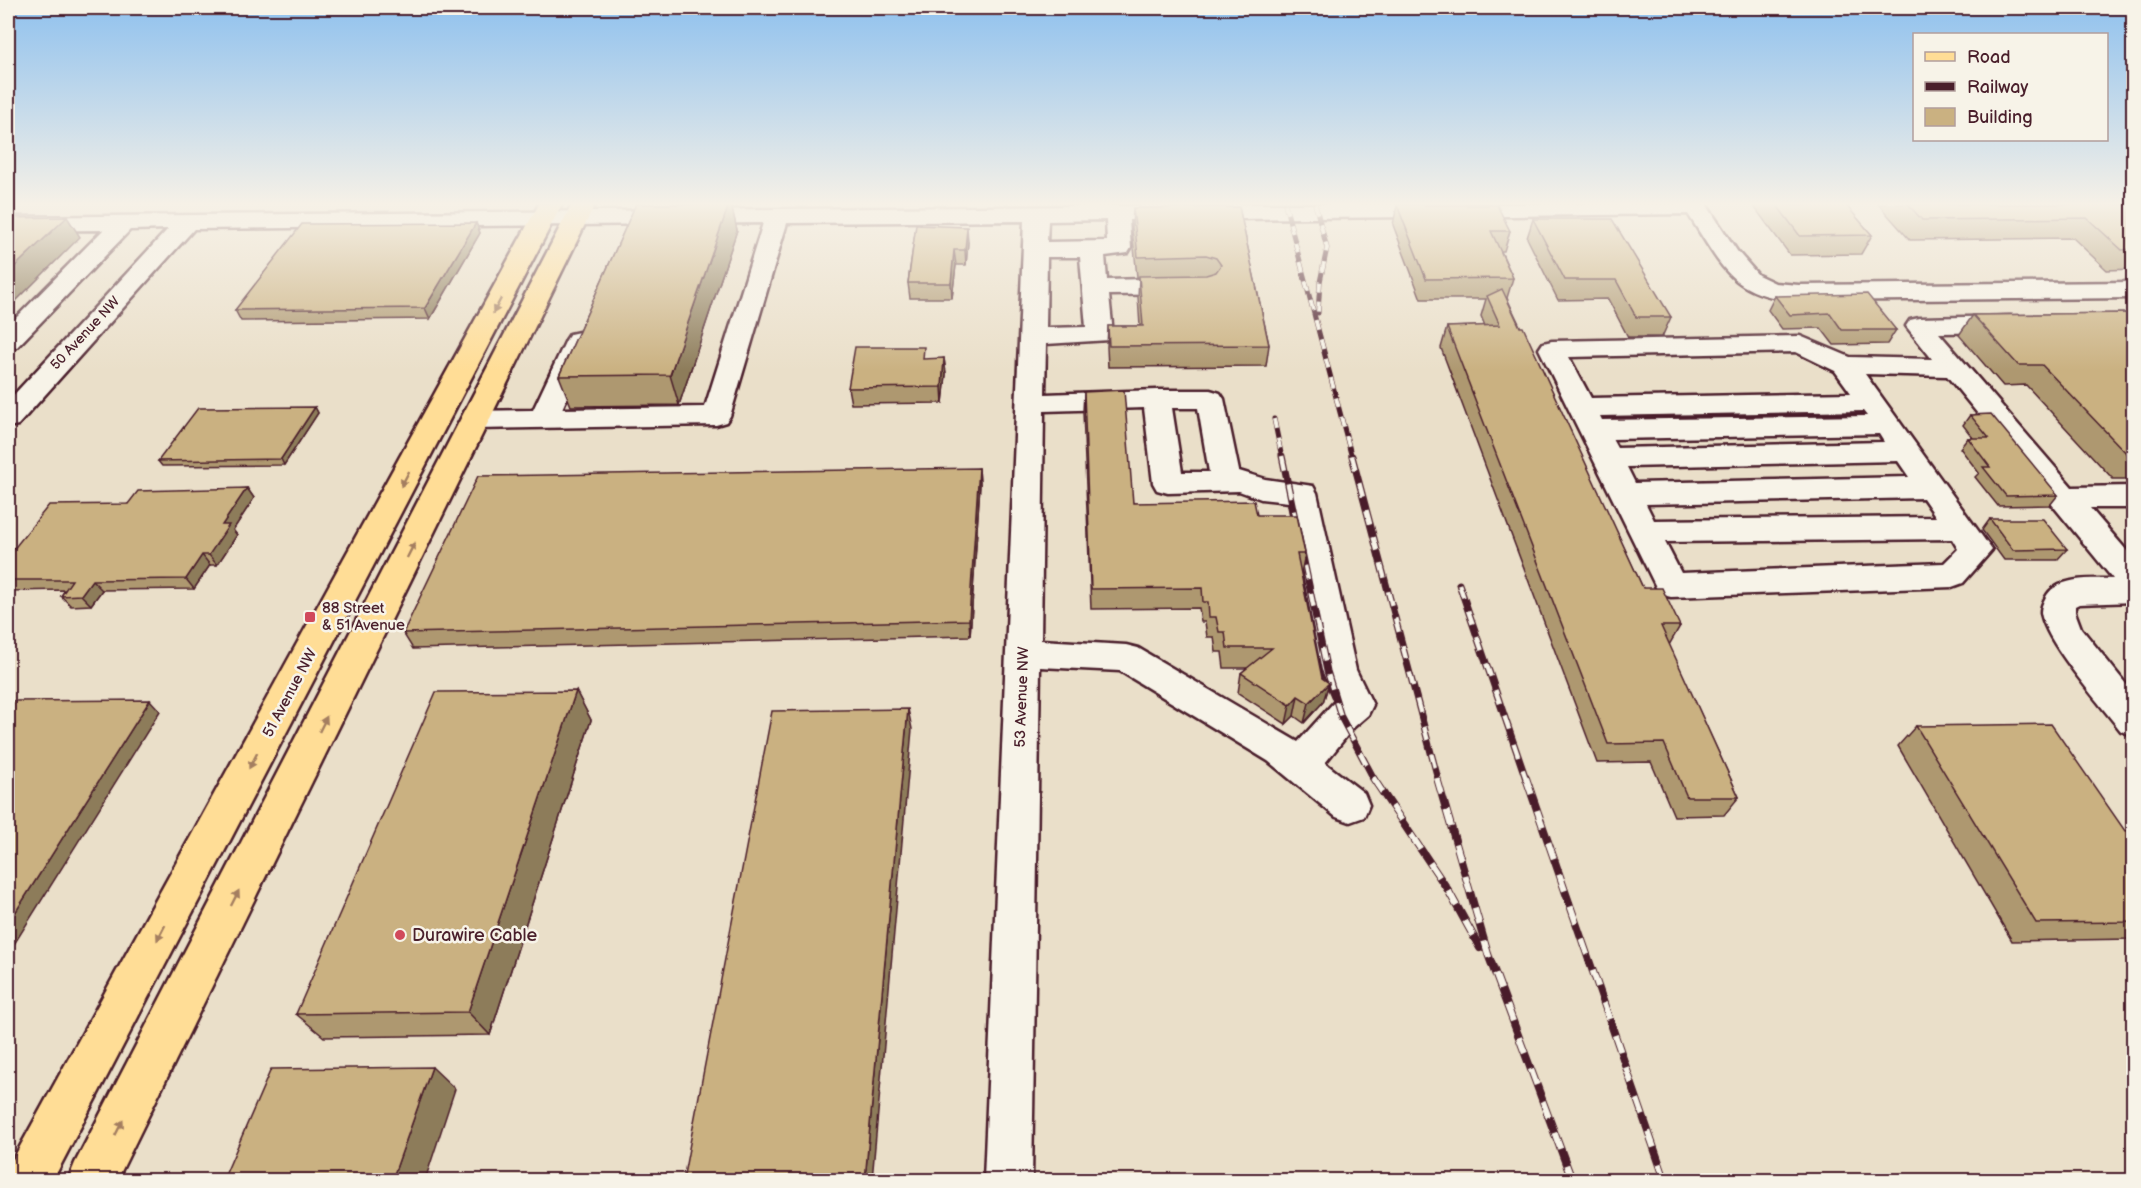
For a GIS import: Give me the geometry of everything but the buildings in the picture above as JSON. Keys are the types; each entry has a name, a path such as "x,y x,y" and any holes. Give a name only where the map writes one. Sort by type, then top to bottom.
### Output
{"main road":[{"name":"51 Avenue NW","path":"28,1180 537,259"},
{"path":"92,1180 475,420 543,259"}],"street":[{"path":"8,341 85,259"},
{"name":"50 Avenue NW","path":"8,418 154,259"},
{"path":"475,420 716,416 764,259"},
{"name":"53 Avenue NW","path":"1008,1180 1035,259"},
{"path":"1032,337 1100,334 1093,259"},
{"path":"1733,259 1745,276 1767,288 1799,293 2133,290"},
{"path":"1096,288 1204,285"},
{"path":"543,419 590,313"},
{"path":"2038,324 1918,326 2133,581"},
{"path":"1845,365 1976,550 1953,574 1671,585 1552,349 1800,344 1845,365 1953,368"},
{"path":"1157,399 1168,483 1242,481 1261,489 1302,493 1339,670 1355,705 1341,717 1300,766"},
{"path":"1030,403 1210,399 1226,481"},
{"path":"1586,418 1878,413"},
{"path":"1606,458 1905,451"},
{"path":"1624,494 1931,487"},
{"path":"2064,498 2133,497"},
{"path":"1643,531 1960,528"},
{"path":"2133,590 2076,592 2064,597 2059,604 2058,612 2067,634 2133,722"},
{"path":"1023,653 1126,658 1281,750 1350,806"}],"railway":[{"path":"1300,259 1352,458"},
{"path":"1318,313 1320,282 1325,259"},
{"path":"1274,419 1282,458"},
{"path":"1282,456 1327,671 1341,717 1374,779"},
{"path":"1352,456 1438,779"},
{"path":"1459,584 1526,779"},
{"path":"1373,778 1448,890 1480,948"},
{"path":"1437,778 1488,954 1572,1180"},
{"path":"1526,778 1665,1180"}],"place":[{"name":"88 Street & 51 Avenue","path":"310,617"},
{"name":"Durawire Cable","path":"400,935"}]}
